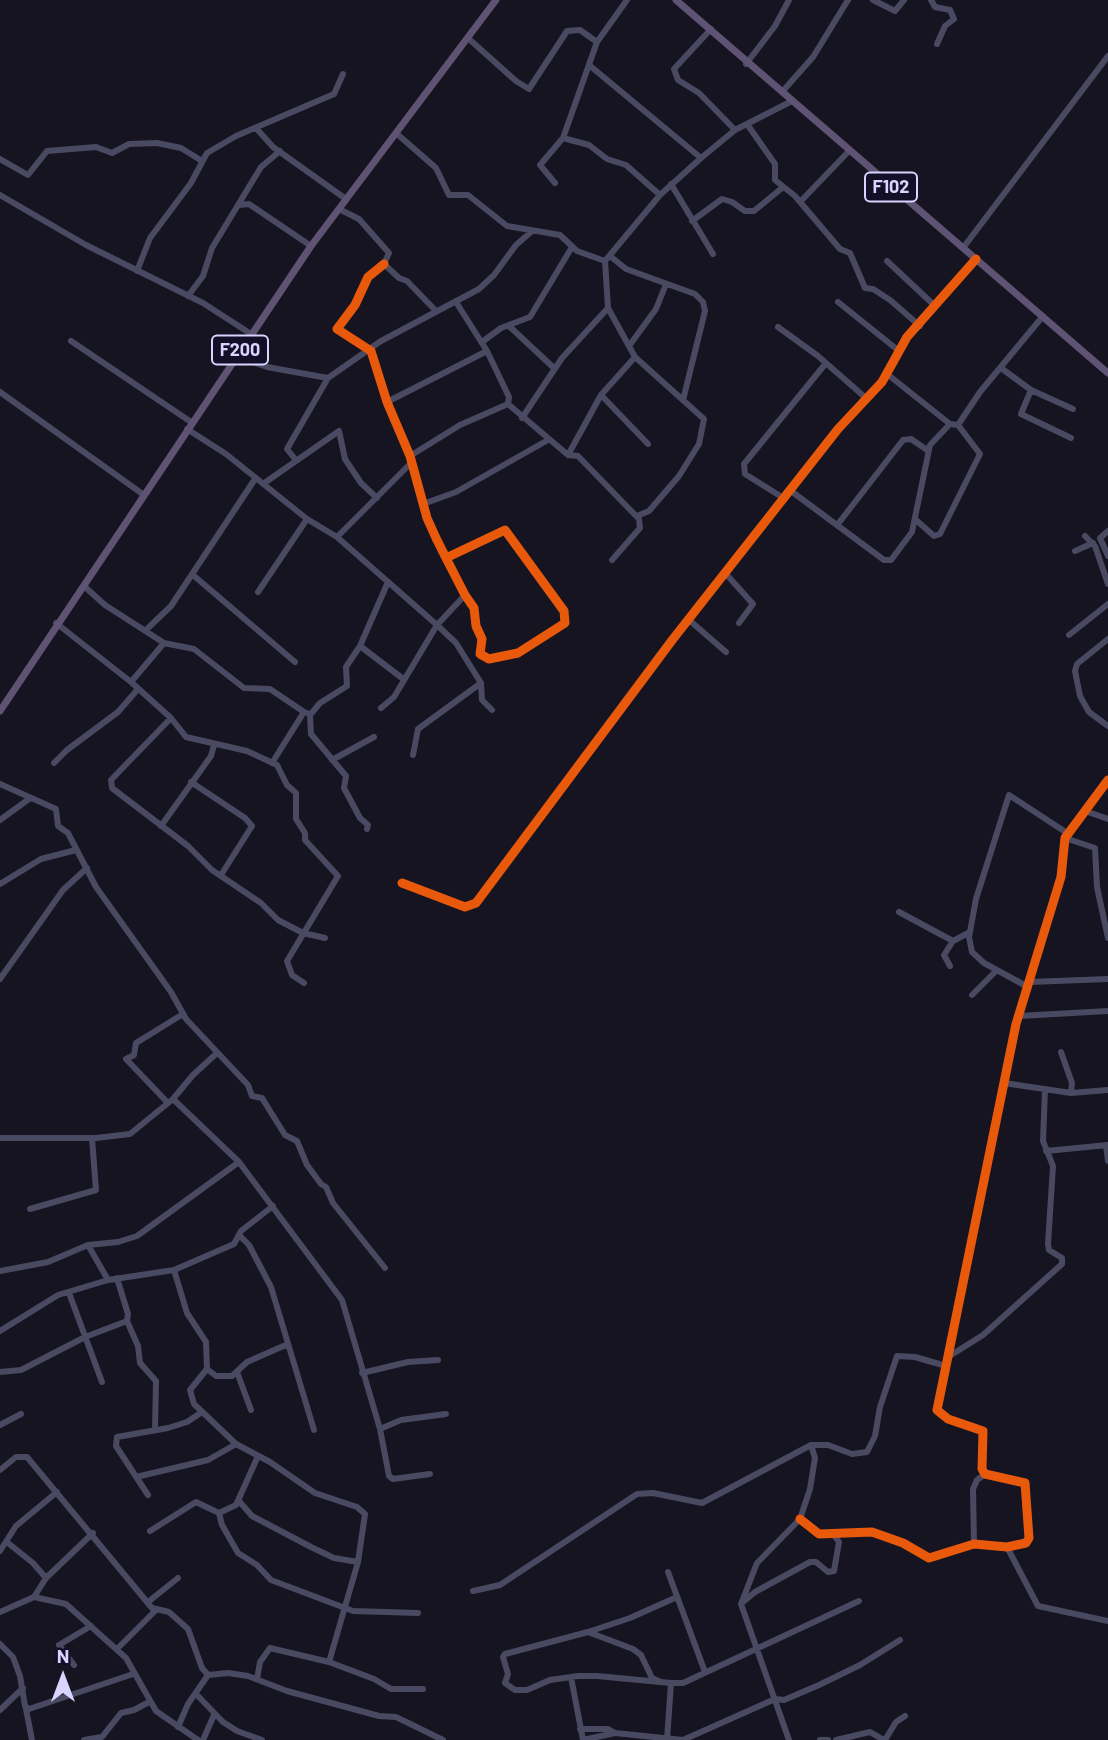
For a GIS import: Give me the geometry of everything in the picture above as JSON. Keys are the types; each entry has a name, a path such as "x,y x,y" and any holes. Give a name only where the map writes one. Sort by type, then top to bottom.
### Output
{"main road":[{"name":"F200","path":"0,711 56,623 85,587 189,425 311,246 496,0"},
{"name":"F102","path":"676,0 711,29 746,64 1108,373"}],"street":[{"path":"555,183 540,165 563,138 597,42 627,0"},
{"path":"746,64 775,26 789,0"},
{"path":"782,92 813,57 848,0"},
{"path":"873,0 895,11 904,0"},
{"path":"931,0 944,11 950,10 954,19 945,26 937,44"},
{"path":"711,29 674,69 678,80 699,93 735,130"},
{"path":"469,38 516,81 529,89 567,31 580,30 597,42"},
{"path":"963,248 1108,56"},
{"path":"589,65 701,158"},
{"path":"137,271 150,238 191,183 202,160 212,149 334,94 343,74"},
{"path":"637,516 649,511 665,494 699,444 704,419 635,357 608,308 608,259 660,195 701,158 735,130 792,101"},
{"path":"747,124 775,164 775,180 800,202 841,249 850,253 865,288 873,289 890,300 920,326"},
{"path":"257,128 280,151 346,199"},
{"path":"396,132 436,167 449,195 468,195 501,223 531,232 560,235 572,247 695,294 705,311 683,400"},
{"path":"563,138 589,145 607,159 626,165 660,195"},
{"path":"0,159 28,175 47,151 96,148 112,153 129,144 157,143 181,148 202,160"},
{"path":"800,202 849,150"},
{"path":"188,296 203,276 212,248 261,167 280,151"},
{"path":"671,184 713,254"},
{"path":"692,221 722,199 745,211 754,211 782,188"},
{"path":"0,195 227,317 251,334"},
{"path":"239,205 249,204 311,246"},
{"path":"339,209 359,219 389,253 384,264 368,277 355,305 337,329 371,351 387,402 410,456 423,504 446,558 464,595 474,608 476,626 482,639 480,653 484,658 518,653 565,624 564,611 505,530 446,558"},
{"path":"295,459 287,449 328,378 346,362 371,351 381,341 488,282 516,245 531,232"},
{"path":"482,342 501,328 530,317 572,247"},
{"path":"402,883 465,907 473,906 689,620 838,429 887,374 899,351 976,260"},
{"path":"887,261 935,306"},
{"path":"384,264 399,278 407,281 436,312"},
{"path":"629,346 656,309 666,284"},
{"path":"456,302 487,351 509,397 508,404"},
{"path":"838,302 899,351"},
{"path":"522,418 555,369 594,320 608,308"},
{"path":"958,425 980,392 1043,316"},
{"path":"509,326 555,369"},
{"path":"778,327 827,363 867,399"},
{"path":"71,341 189,425 307,519 337,537 456,643 481,683 482,700 492,710"},
{"path":"387,402 487,351"},
{"path":"236,356 267,366 328,378"},
{"path":"568,454 601,395 635,357"},
{"path":"785,499 745,474 744,464 827,363"},
{"path":"1001,368 1031,390 1073,409"},
{"path":"887,374 950,424 958,425 980,454 940,534 934,536 916,520"},
{"path":"1031,390 1021,414 1071,438"},
{"path":"0,392 144,495"},
{"path":"601,395 648,444"},
{"path":"508,404 548,440 568,454 578,456 637,516 640,527 612,560"},
{"path":"410,456 460,425 508,404"},
{"path":"791,491 886,561 906,542 916,520 927,450 950,424"},
{"path":"262,484 339,431 345,459 361,483 377,498"},
{"path":"838,524 903,440 911,439 927,450"},
{"path":"423,504 456,492 548,440"},
{"path":"337,537 410,464"},
{"path":"146,630 172,606 256,479"},
{"path":"258,592 307,519"},
{"path":"1108,531 1100,538 1108,556"},
{"path":"1085,536 1093,543 1108,584"},
{"path":"1074,551 1093,543"},
{"path":"726,574 752,604 739,623"},
{"path":"193,575 295,662"},
{"path":"272,763 307,713 347,686 346,667 360,646 388,582"},
{"path":"85,587 105,605 164,643 194,649 244,688 270,689 307,713 311,734 346,776 344,788 360,818 368,825 367,829"},
{"path":"381,708 394,697 402,678 437,625 464,595"},
{"path":"1069,635 1108,604"},
{"path":"689,620 726,652"},
{"path":"56,623 131,682 171,718 186,737 247,751 277,765 287,785 296,793 296,819 305,832 305,840 338,876 303,933 298,948 287,961 292,975 304,983"},
{"path":"1108,639 1077,664 1075,671 1080,696 1089,712 1108,726"},
{"path":"131,682 164,643"},
{"path":"360,646 402,678"},
{"path":"413,755 418,729 481,683"},
{"path":"54,763 118,712 138,689"},
{"path":"171,718 110,783 122,799 261,903 278,920 303,933 325,937"},
{"path":"332,760 374,737"},
{"path":"160,826 211,756 214,745"},
{"path":"985,1474 982,1469 983,1431 948,1419 937,1410 1019,1016 1060,877 1066,836 1108,780"},
{"path":"191,782 245,818 252,827 221,875"},
{"path":"0,784 56,809 58,826 68,833 108,907 163,981 183,1014 248,1085 252,1096 262,1098 285,1135 297,1141 307,1165 321,1184 326,1186 333,1203 384,1268"},
{"path":"1108,938 1097,887 1095,848 1066,836 1016,798 1007,797 986,860 970,932 969,942 975,957 996,971 1029,984 1108,979"},
{"path":"0,820 29,799"},
{"path":"1085,811 1108,819"},
{"path":"0,884 41,859 76,850"},
{"path":"0,979 63,890 86,868"},
{"path":"899,912 953,940"},
{"path":"950,966 944,955 953,940 970,932"},
{"path":"972,995 996,971"},
{"path":"1019,1016 1108,1011"},
{"path":"183,1014 136,1044 134,1055 126,1059 239,1162 342,1300 380,1429 389,1476 393,1479 430,1474"},
{"path":"1060,1052 1072,1083 1071,1093"},
{"path":"0,1138 92,1138 130,1134 171,1101 193,1074 216,1053"},
{"path":"1004,1083 1071,1093 1108,1090"},
{"path":"948,1357 982,1335 1062,1264 1062,1258 1049,1250 1048,1244 1053,1166 1046,1151 1042,1115 1045,1090"},
{"path":"30,1209 96,1190 92,1138"},
{"path":"1046,1151 1107,1145 1108,1161"},
{"path":"0,1271 48,1262 88,1245 118,1242 137,1236 239,1162"},
{"path":"0,1331 54,1297 108,1280 174,1270 234,1244 245,1227 273,1206"},
{"path":"240,1236 249,1245 271,1287 314,1430"},
{"path":"88,1245 108,1280"},
{"path":"174,1270 187,1313 206,1342 207,1369 190,1390 194,1404 236,1444 315,1493 363,1511 366,1519 358,1562 329,1662"},
{"path":"117,1278 128,1314 127,1321 138,1346 140,1363 156,1381 155,1429"},
{"path":"69,1293 102,1382"},
{"path":"0,1372 21,1370 85,1337 127,1321"},
{"path":"207,1369 224,1377 232,1376 247,1362 288,1344"},
{"path":"473,1591 500,1585 637,1494 653,1493 702,1503 811,1445 828,1445 852,1454 867,1452 875,1436 880,1407 897,1356 946,1366"},
{"path":"362,1373 408,1362 438,1360"},
{"path":"237,1371 251,1410"},
{"path":"148,1495 116,1447 117,1437 187,1422 202,1412"},
{"path":"0,1425 21,1413"},
{"path":"380,1429 401,1420 446,1414"},
{"path":"136,1477 208,1460 236,1444"},
{"path":"789,1740 755,1650 741,1604 757,1563 800,1519 812,1479 815,1458 811,1445"},
{"path":"219,1513 239,1501 258,1456"},
{"path":"0,1470 16,1457 27,1457 148,1602 156,1610 169,1612 188,1629 202,1668 208,1675"},
{"path":"800,1519 813,1532 872,1532 903,1543 929,1558 974,1544 1007,1547 1026,1543 1028,1538 1027,1488 1022,1480 985,1474 976,1480 973,1489 974,1544"},
{"path":"0,1551 8,1543 16,1526 57,1492"},
{"path":"239,1501 252,1516 334,1558 358,1562"},
{"path":"150,1531 196,1502 219,1513"},
{"path":"219,1513 219,1520 238,1553 257,1565 265,1576 344,1608 418,1613"},
{"path":"0,1612 34,1597 46,1577 93,1533"},
{"path":"741,1604 755,1592 810,1562 815,1561 828,1572 834,1571 839,1542 833,1534"},
{"path":"8,1543 46,1577"},
{"path":"1007,1547 1038,1606 1108,1621"},
{"path":"668,1572 705,1672"},
{"path":"148,1602 178,1578"},
{"path":"34,1597 66,1604 117,1649 131,1666 149,1702 167,1720 201,1740 214,1715"},
{"path":"677,1597 588,1632 505,1654 503,1657 508,1674 505,1682 515,1690 527,1690 550,1681 571,1677 597,1676 683,1683 859,1601"},
{"path":"117,1649 156,1610"},
{"path":"74,1665 60,1643 90,1626"},
{"path":"588,1632 633,1649 641,1655 652,1678 661,1682"},
{"path":"571,1677 583,1740 615,1733 683,1740 775,1699 784,1700 819,1685 860,1665 900,1640"},
{"path":"0,1644 13,1657 23,1688 32,1740"},
{"path":"257,1679 260,1662 270,1648 329,1662 374,1679 391,1689 423,1689"},
{"path":"0,1657 7,1651"},
{"path":"208,1675 228,1673 257,1679 379,1716 396,1717 443,1740"},
{"path":"26,1709 133,1674"},
{"path":"178,1727 208,1675"},
{"path":"667,1740 671,1683"},
{"path":"0,1710 23,1688"},
{"path":"196,1694 214,1715 237,1731 262,1740"},
{"path":"84,1740 101,1738 121,1713 149,1702"},
{"path":"836,1740 870,1731 885,1740 896,1722 905,1716"},
{"path":"580,1729 608,1729 615,1733"},
{"path":"820,1740 828,1740"}],"cycle path":[{"path":"402,883 465,907 476,903 673,639 838,429 882,382 907,337 976,259"},
{"path":"384,264 368,277 355,305 337,329 371,351 387,402 410,456 427,518 436,538 446,558 465,595 474,608 476,626 482,639 480,654 489,659 518,653 565,623 564,611 505,530 446,558"},
{"path":"800,1519 819,1534 872,1532 903,1543 929,1558 974,1544 1007,1547 1026,1543 1029,1538 1025,1483 985,1474 982,1469 983,1431 948,1419 937,1410 1016,1024 1061,877 1065,838 1108,780"}]}
